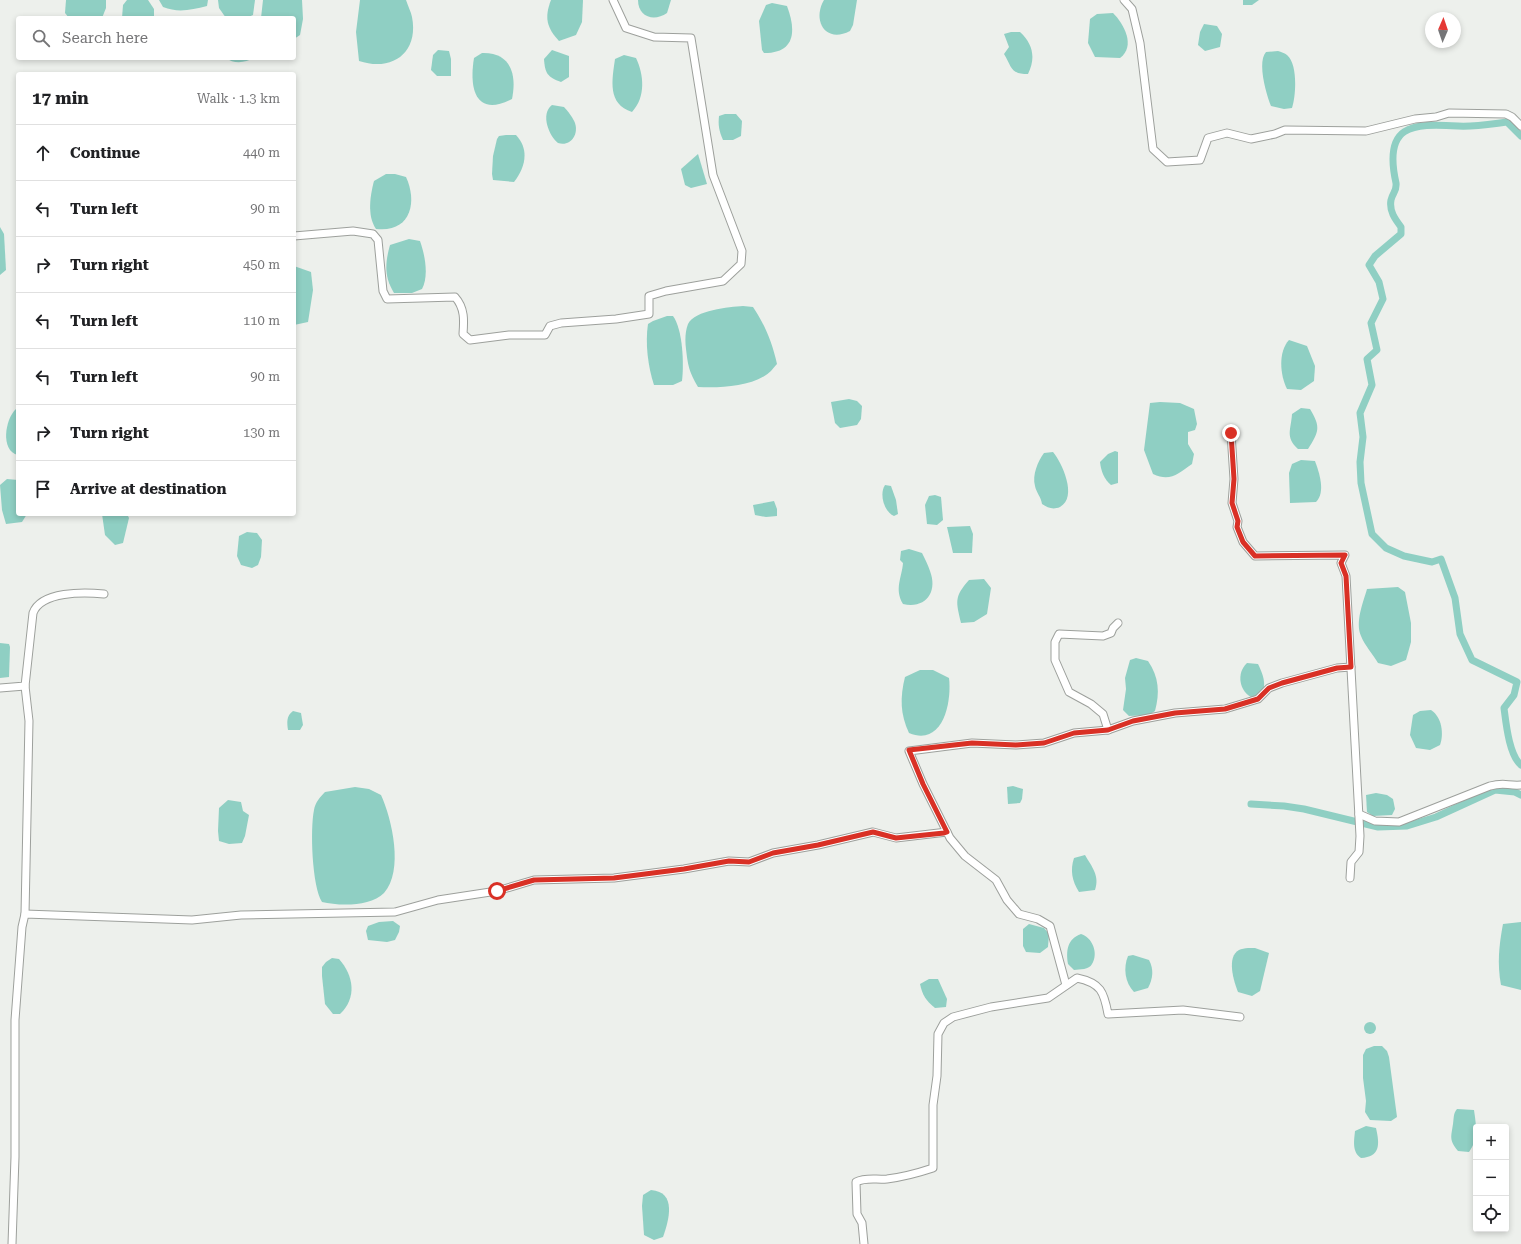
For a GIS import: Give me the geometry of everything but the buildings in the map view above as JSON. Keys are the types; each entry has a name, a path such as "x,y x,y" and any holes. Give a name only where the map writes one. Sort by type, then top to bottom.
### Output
{"street":[{"path":"296,236 353,231 373,234 378,240 383,291 387,299 455,297 460,303 464,317 463,334 470,340 509,335 545,335 550,326 561,323 616,319 649,314 649,296 666,291 723,281 741,264 742,251 713,175 692,38 654,37 626,28 613,0"},
{"path":"1124,0 1132,9 1140,43 1153,149 1167,162 1200,160 1208,138 1227,133 1251,139 1275,134 1285,130 1366,131 1414,119 1436,117 1450,113 1506,114 1512,117 1521,126"},
{"path":"1231,433 1234,479 1232,503 1238,521 1237,527 1243,542 1255,556 1345,555 1341,563 1346,576 1360,836 1359,852 1351,862 1350,878"},
{"path":"12,1244 15,1157 15,1020 22,927 25,914 28,721 25,686 33,613 35,607 64,594 104,594"},
{"path":"1108,730 1104,714 1091,704 1069,692 1056,660 1055,642 1059,634 1103,636 1111,633 1113,628 1118,623"},
{"path":"1066,985 1050,926 1038,919 1019,914 1007,900 996,880 965,856 947,832 923,784 909,750 972,743 1016,745 1044,743 1074,733 1108,730 1138,720 1175,713 1225,709 1258,699 1269,688 1282,683 1337,668 1351,667"},
{"path":"0,688 25,686"},
{"path":"1359,814 1375,822 1398,822 1502,782 1515,786 1521,785"},
{"path":"25,914 192,920 241,916 395,912 438,900 497,891 534,880 614,878 684,869 729,861 749,862 773,853 818,845 873,832 896,838 947,832"},
{"path":"864,1244 862,1223 857,1214 856,1182 862,1179 887,1179 916,1174 933,1168 933,1105 937,1076 938,1034 944,1023 952,1017 1048,998 1077,978 1091,981 1104,995 1108,1014 1183,1010 1240,1016"}],"water":[{"path":"66,0 106,0 106,8 103,16 67,16 65,13"},
{"path":"127,0 148,0 154,9 154,16 122,16 123,5"},
{"path":"159,0 208,0 207,6 190,10 174,10 163,7"},
{"path":"218,0 255,0 253,15 251,16 225,16 219,8"},
{"path":"263,0 302,0 303,19 300,35 296,38 296,16 261,16"},
{"path":"360,0 406,0 412,17 413,30 411,41 407,50 400,57 382,64 371,64 359,61 356,32"},
{"path":"551,0 583,0 582,22 576,35 559,41 552,32 549,27 547,17"},
{"path":"638,0 671,0 667,13 662,16 652,17 644,14 639,6"},
{"path":"824,0 857,0 853,25 850,31 841,34 834,34 823,28 819,15"},
{"path":"1243,0 1259,0 1252,5 1243,5"},
{"path":"772,3 787,6 792,23 791,38 788,44 782,49 775,52 764,53 762,50 759,21 766,5"},
{"path":"1113,13 1121,23 1127,35 1128,41 1125,53 1120,58 1095,57 1088,43 1090,19 1097,14"},
{"path":"1204,24 1217,26 1222,34 1220,47 1205,51 1198,45 1200,32"},
{"path":"1020,32 1028,41 1032,52 1032,62 1028,74 1018,73 1012,69 1004,54 1009,47 1004,34"},
{"path":"438,50 449,51 451,59 451,76 437,76 431,70 433,55"},
{"path":"552,50 569,56 569,77 561,82 550,76 545,68 544,59"},
{"path":"1278,51 1287,55 1291,59 1293,65 1295,88 1292,108 1284,109 1271,106 1263,78 1263,57 1266,52"},
{"path":"482,53 500,56 510,67 514,82 512,99 500,104 490,105 482,102 477,97 473,80 474,58"},
{"path":"624,55 636,58 642,79 642,93 640,100 632,112 618,103 612,83 615,59"},
{"path":"229,60 249,60 240,62"},
{"path":"552,105 564,107 575,123 575,136 570,142 562,144 558,143 549,130 546,119 548,109"},
{"path":"725,114 736,114 742,121 741,136 733,140 723,140 721,134 719,116"},
{"path":"516,135 523,147 523,165 514,182 493,180 493,156 497,139 499,136"},
{"path":"698,154 707,184 691,188 685,185 681,169"},
{"path":"386,174 395,174 406,177 410,187 411,206 404,221 397,226 388,229 376,229 370,212 371,193 374,181"},
{"path":"0,227 4,234 6,270 0,275"},
{"path":"409,239 420,241 426,265 424,284 422,289 412,293 394,293 388,281 386,270 390,245"},
{"path":"296,267 311,272 313,290 308,322 296,325"},
{"path":"743,306 753,307 765,327 777,364 767,374 751,382 724,387 698,387 687,360 685,340 688,324 692,319 705,312 721,308"},
{"path":"667,316 673,316 681,338 683,357 682,381 673,385 654,385 648,355 648,324"},
{"path":"1289,340 1307,346 1315,366 1314,381 1301,390 1287,389 1283,377 1281,364 1282,357 1285,345"},
{"path":"849,399 857,401 862,406 861,419 857,425 840,428 835,423 831,402"},
{"path":"1150,403 1180,403 1194,409 1197,424 1195,430 1188,432 1188,444 1194,454 1192,464 1178,474 1169,477 1153,474 1144,450"},
{"path":"1301,408 1310,409 1314,415 1317,425 1316,434 1308,449 1298,449 1291,441 1290,437 1292,414"},
{"path":"16,409 16,454 9,448 6,434 12,414"},
{"path":"1115,451 1118,452 1118,483 1111,485 1103,475 1100,462 1108,454"},
{"path":"1053,452 1064,472 1068,488 1068,496 1065,502 1057,508 1048,507 1042,504 1034,482 1036,468 1042,456 1044,453"},
{"path":"1301,460 1315,461 1321,482 1321,493 1316,502 1290,503 1289,473 1292,464"},
{"path":"7,479 16,480 16,516 26,516 22,522 6,524 2,510 0,485"},
{"path":"885,485 891,486 896,500 898,514 894,516 890,514 885,507 882,493"},
{"path":"935,495 941,497 943,520 937,525 927,524 925,505 929,496"},
{"path":"774,501 777,509 777,516 766,517 755,515 753,505"},
{"path":"102,516 128,516 129,518 123,543 115,545 105,535"},
{"path":"970,526 973,534 972,553 953,553 947,527"},
{"path":"247,532 257,533 262,540 261,557 258,565 252,568 241,565 237,556 239,536"},
{"path":"909,549 922,553 932,579 931,592 928,597 918,604 911,605 903,604 899,593 899,583 903,563 900,560 901,551"},
{"path":"984,579 991,588 987,614 974,622 961,623 957,604 961,591 969,580"},
{"path":"1398,587 1405,592 1411,623 1411,642 1406,660 1391,666 1378,663 1367,647 1359,631 1359,619 1367,589"},
{"path":"0,643 9,644 10,647 9,677 0,678"},
{"path":"1136,658 1148,661 1152,667 1158,685 1158,698 1155,711 1149,715 1129,716 1123,710 1126,689 1125,678 1130,660"},
{"path":"1247,663 1258,664 1264,679 1264,688 1262,692 1253,698 1248,695 1242,687 1240,677 1241,672"},
{"path":"920,670 933,670 949,678 950,688 947,710 943,720 930,734 921,736 909,733 902,712 902,692 905,677"},
{"path":"1431,710 1440,721 1442,736 1440,745 1430,750 1416,748 1410,735 1413,715 1420,711"},
{"path":"293,711 301,713 303,725 300,730 288,730 288,717"},
{"path":"1013,786 1023,789 1022,799 1020,803 1008,804 1007,787"},
{"path":"355,787 369,789 381,795 389,817 392,831 395,859 394,872 384,893 371,901 345,905 322,902 316,884 314,871 312,830 315,807 318,800 325,792"},
{"path":"1376,793 1387,795 1393,799 1395,809 1392,815 1373,816 1367,812 1366,795"},
{"path":"228,800 241,802 243,811 249,815 245,836 242,843 229,844 219,841 219,808"},
{"path":"1085,855 1093,868 1097,880 1095,890 1079,892 1072,875 1072,867 1074,858"},
{"path":"393,921 400,926 395,940 387,942 368,940 366,931 368,926 379,922"},
{"path":"1521,922 1521,990 1501,985 1499,962 1503,924"},
{"path":"1029,924 1044,928 1049,934 1048,947 1040,953 1026,952 1023,946 1023,929"},
{"path":"1081,934 1088,938 1091,942 1095,955 1091,966 1084,969 1074,970 1068,964 1068,946 1076,936"},
{"path":"1244,948 1255,948 1269,953 1260,991 1252,996 1238,992 1232,970 1232,964 1235,953"},
{"path":"1133,955 1149,960 1152,970 1152,978 1148,988 1134,992 1127,980 1125,970 1128,956"},
{"path":"332,958 339,959 344,966 348,973 352,987 349,1001 340,1014 333,1014 325,1004 322,967"},
{"path":"929,979 938,979 947,999 946,1007 935,1008 925,997 920,984"},
{"path":"1368,1022 1372,1022 1376,1028 1372,1034 1368,1034 1364,1030 1364,1026"},
{"path":"1374,1046 1382,1046 1387,1051 1389,1057 1397,1117 1391,1121 1370,1120 1365,1112 1366,1101 1363,1078 1363,1055 1366,1049"},
{"path":"1457,1109 1474,1110 1476,1124 1473,1124 1473,1144 1469,1152 1458,1151 1452,1141 1451,1135"},
{"path":"1366,1126 1376,1128 1378,1145 1375,1153 1361,1158 1356,1153 1355,1149 1355,1131"},
{"path":"651,1190 659,1192 665,1196 668,1201 669,1208 669,1215 663,1237 654,1240 644,1235 642,1206 643,1195"}],"waterway":[{"path":"1521,136 1507,122 1470,126 1427,125 1414,127 1404,132 1398,139 1394,149 1393,164 1396,188 1391,200 1391,208 1393,215 1401,227 1401,234 1375,256 1369,265 1379,282 1383,299 1371,323 1377,350 1367,359 1372,385 1360,413 1363,437 1360,462 1361,483 1372,534 1386,548 1404,556 1432,562 1441,559 1455,598 1460,634 1472,660 1517,682 1514,695 1504,708 1511,747 1521,765"},
{"path":"1251,804 1304,809 1378,827 1407,826 1436,817 1495,790 1515,792 1521,795"}],"route":[{"path":"497,891 542,879 569,880 614,878 684,869 729,861 749,862 773,853 818,845 873,832 896,838 944,833 947,832 923,784 909,750 972,743 988,745 1044,743 1074,733 1108,730 1133,721 1175,713 1204,712 1225,709 1258,699 1269,688 1302,676 1337,668 1351,667 1346,576 1341,563 1345,555 1255,556 1243,542 1237,527 1238,521 1232,503 1231,496 1234,479 1231,433"}]}
